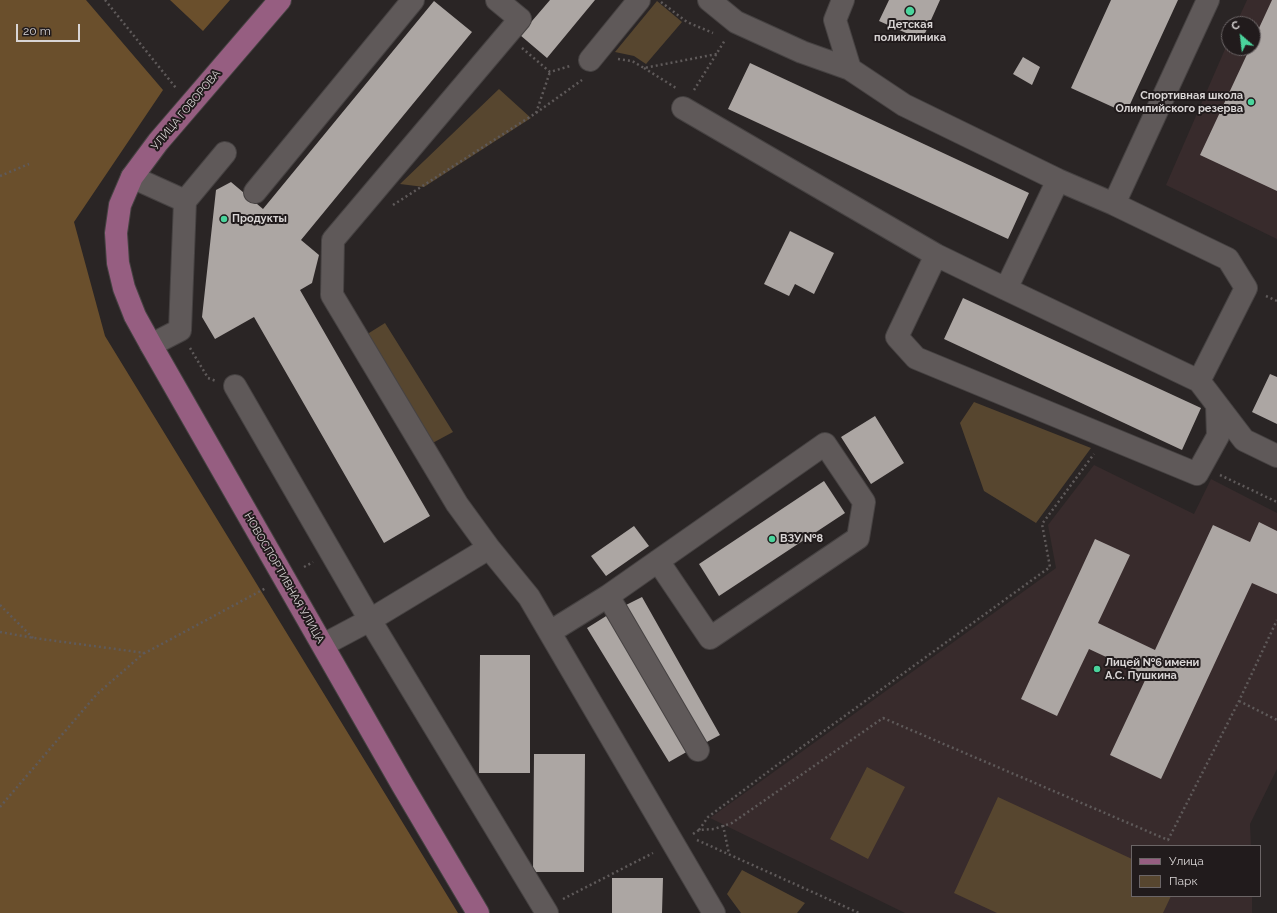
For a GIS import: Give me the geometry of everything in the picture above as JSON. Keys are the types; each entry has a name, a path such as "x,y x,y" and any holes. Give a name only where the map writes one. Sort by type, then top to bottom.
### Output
{"main road":[{"name":"УЛИЦА ГОВОРОВА","path":"116,233 120,205 132,177 158,142 280,0"},
{"name":"НОВОСПОРТИВНАЯ УЛИЦА","path":"116,233 118,263 124,288 151,345 478,913"}],"lane":[{"path":"255,192 413,0"},
{"path":"589,68 639,0"},
{"path":"709,0 736,22 802,52 850,69 904,105 1058,180 1114,204 1228,259 1246,288 1199,382"},
{"path":"843,0 834,20 850,69"},
{"path":"1114,204 1208,0"},
{"path":"503,2 520,19 333,240 332,295 458,504 489,548 529,597 714,913"},
{"path":"687,102 936,255 1199,382 1244,440 1277,456"},
{"path":"151,345 180,330 185,201 225,153"},
{"path":"132,177 185,201"},
{"path":"1006,289 1058,180"},
{"path":"936,255 897,337 916,358 1198,474 1218,436 1217,405"},
{"path":"235,386 370,620 547,913"},
{"path":"550,632 608,596 825,444 864,502 858,538 710,638 658,561"},
{"path":"323,645 370,620 489,548"},
{"path":"608,596 698,750"}],"path":[{"path":"105,0 190,105"},
{"path":"612,58 632,61 644,68 687,102 726,38 687,22 659,0"},
{"path":"506,35 550,72 589,68"},
{"path":"644,68 717,54"},
{"path":"392,205 536,113 589,68"},
{"path":"536,113 550,72"},
{"path":"0,176 29,164"},
{"path":"180,330 208,378 235,386"},
{"path":"688,837 699,830 708,817 1050,567 1042,524 1106,436"},
{"path":"1202,466 1277,502"},
{"path":"0,807 97,694 145,653 331,552"},
{"path":"0,605 34,638"},
{"path":"699,830 714,829 732,823 883,718 1168,840 1277,620"},
{"path":"0,632 145,653"},
{"path":"1238,701 1277,720"},
{"path":"723,825 729,854"}],"shaded area":[{"path":"0,0 86,0 163,90 74,222 105,336 458,913 0,913"},
{"path":"170,0 230,0 203,31"},
{"path":"1247,0 1277,0 1277,239 1166,185 1222,56 1261,56 1261,16 1240,16"},
{"name":"Лицей №6 имени А.С. Пушкина","path":"1094,465 1194,514 1211,479 1277,513 1277,769 1250,824 1251,845 1131,845 1131,897 1252,897 1252,913 905,913 710,818 1056,568 1048,525"}],"green space":[{"path":"657,1 682,22 646,64 634,56 615,52"},
{"path":"499,89 531,118 424,187 400,184"},
{"path":"385,323 453,432 427,446 361,338"},
{"path":"974,402 1091,448 1036,523 984,491 960,423"},
{"path":"867,767 905,787 868,859 830,839"},
{"path":"998,797 1131,859 1131,897 1171,897 1163,913 997,913 954,893"},
{"path":"742,870 805,903 797,913 741,913 727,894"}],"building":[{"path":"550,0 595,0 547,58 520,35"},
{"name":"Детская поликлиника","path":"889,0 940,0 922,40 879,21"},
{"path":"1111,0 1178,0 1126,113 1071,88"},
{"name":"Спортивная школа Олимпийского резерва","path":"1272,0 1277,0 1277,191 1200,155 1246,56 1261,56 1261,24"},
{"path":"434,1 472,32 301,240 319,255 312,283 300,290 430,516 384,543 254,317 215,339 202,317 216,190 231,182 263,209"},
{"path":"1023,57 1040,67 1032,85 1013,74"},
{"path":"750,63 1029,193 1008,239 728,109"},
{"path":"790,231 834,253 814,294 795,284 789,296 764,284"},
{"path":"963,298 1201,408 1182,450 944,339"},
{"path":"1270,374 1277,377 1277,424 1252,412"},
{"path":"875,416 904,463 871,484 841,437"},
{"name":"ВЗУ №8","path":"824,481 845,513 719,596 699,564"},
{"path":"1259,522 1277,531 1277,594 1252,583 1161,779 1110,755 1147,676 1089,649 1057,716 1021,699 1095,539 1130,555 1098,623 1155,650 1213,525 1250,542"},
{"path":"634,526 649,546 606,576 591,556"},
{"path":"642,597 720,735 703,744 624,606"},
{"path":"611,613 690,750 669,762 587,628"},
{"path":"480,655 530,655 530,773 479,773"},
{"path":"534,754 585,754 584,872 533,872"},
{"path":"612,878 663,878 662,913 612,913"}],"place":[{"name":"Детская поликлиника","path":"910,11"},
{"name":"Спортивная школа Олимпийского резерва","path":"1251,102"},
{"name":"Продукты","path":"224,219"},
{"name":"ВЗУ №8","path":"772,539"},
{"name":"Лицей №6 имени А.С. Пушкина","path":"1097,669"}]}
